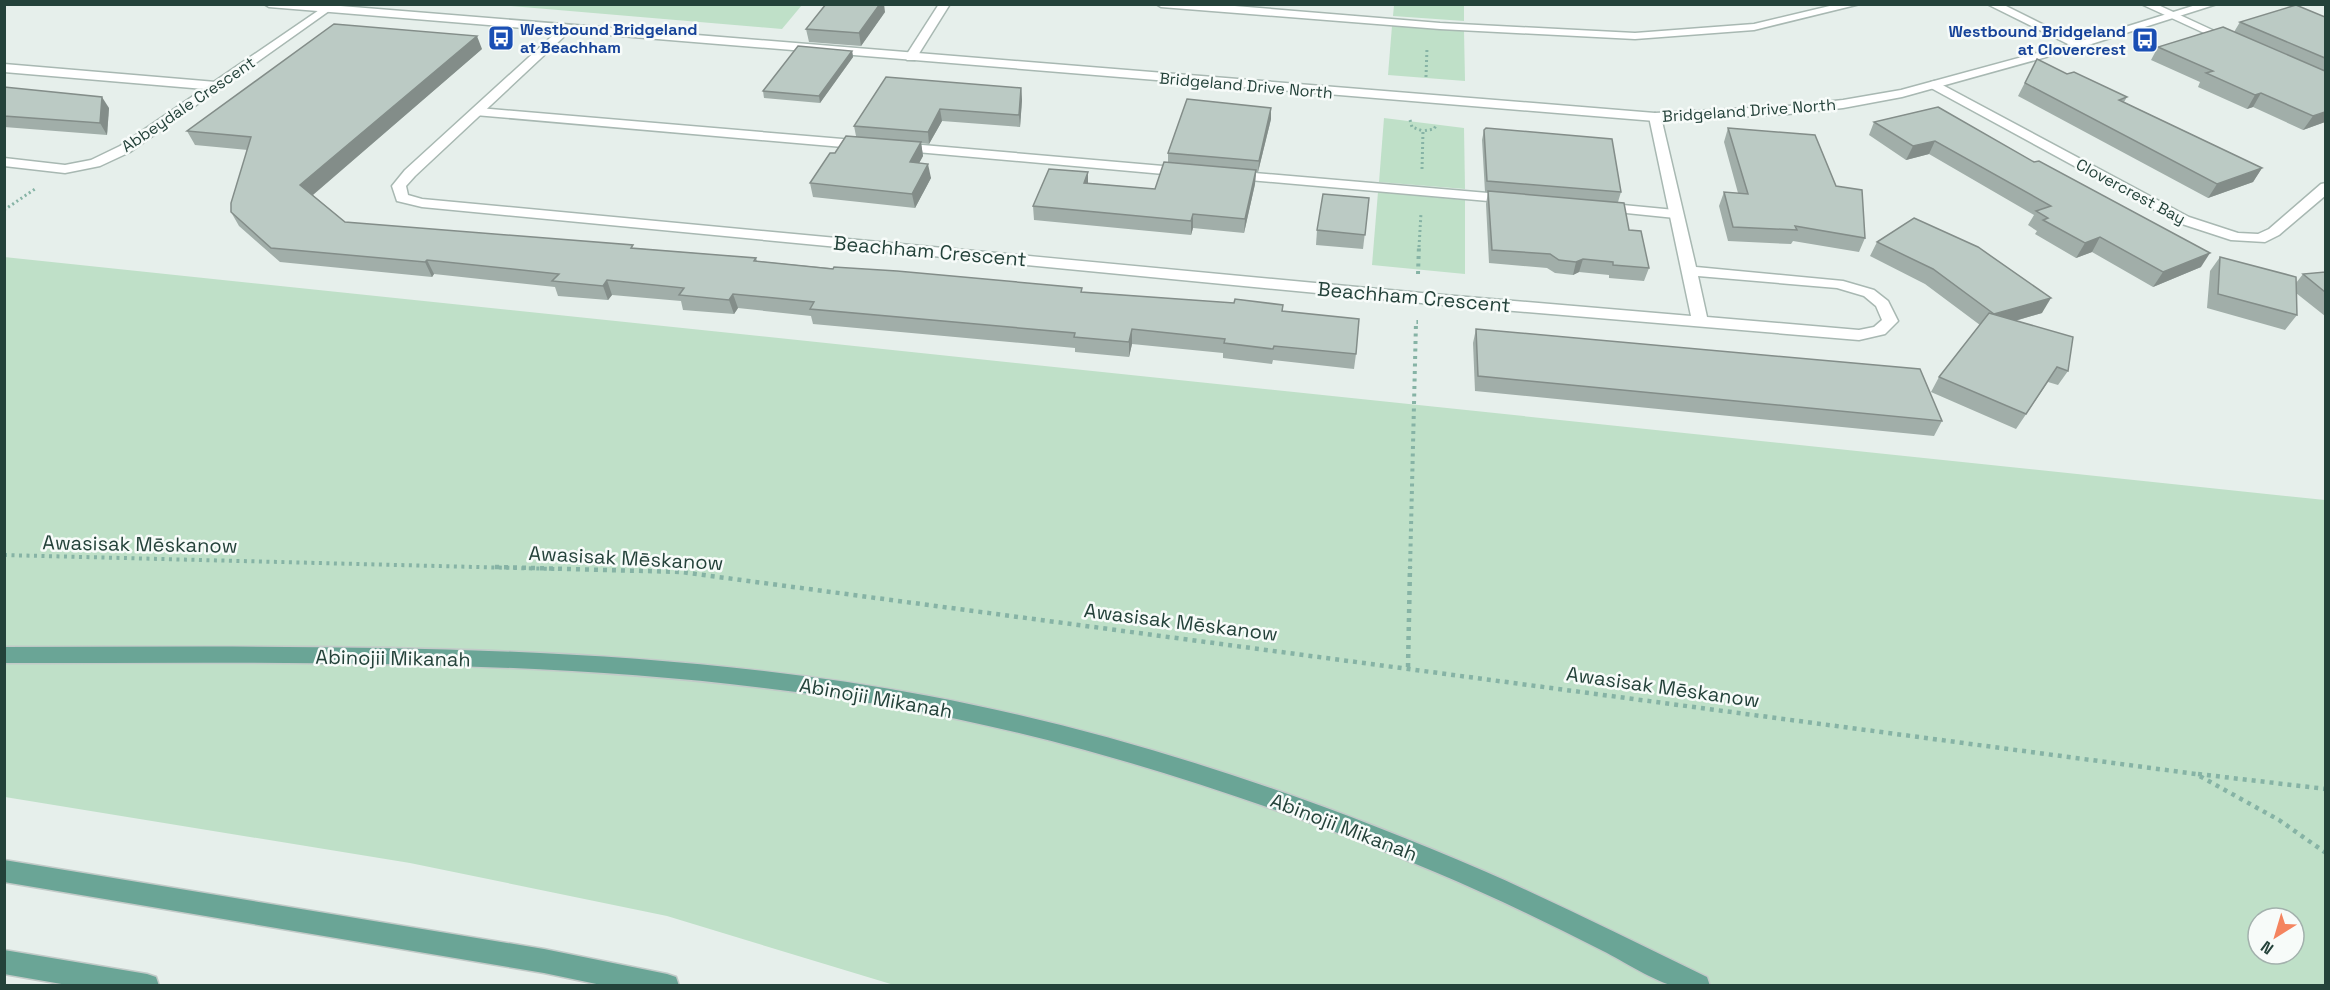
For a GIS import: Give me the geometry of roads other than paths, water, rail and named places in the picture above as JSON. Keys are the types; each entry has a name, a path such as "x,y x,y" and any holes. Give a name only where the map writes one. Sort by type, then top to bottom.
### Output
{"main road":[{"name":"Abinojii Mikanah","path":"4,655 459,658 636,666 847,691 973,715 1193,772 1315,814 1446,866 1566,920 1698,986"},
{"path":"4,871 544,961 667,986"},
{"path":"4,962 147,986"}],"street":[{"name":"Bridgeland Drive North","path":"269,4 1655,117 1731,114 1844,104 1935,86 2212,4"},
{"path":"911,57 945,4"},
{"path":"1161,4 1440,26 1635,36 1754,27 1855,4"},
{"path":"1992,4 2078,45"},
{"path":"2146,4 2238,45"},
{"name":"Abbeydale Crescent","path":"4,162 65,168 95,163 125,149 325,9"},
{"name":"Beachham Crescent","path":"566,29 479,112 410,173 399,186 402,198 434,204 1432,299 1859,335 1879,331 1890,321 1883,304 1869,293 1838,284 1688,271"},
{"path":"4,68 216,86"},
{"name":"Clovercrest Bay","path":"1935,86 2184,220 2236,237 2260,239 2274,232 2325,187"},
{"path":"479,112 1528,201"},
{"path":"1655,117 1700,321"},
{"path":"1587,206 1675,214"}],"place":[{"name":"Westbound Bridgeland at Beachham","path":"501,38"},
{"name":"Westbound Bridgeland at Clovercrest","path":"2145,40"}]}
